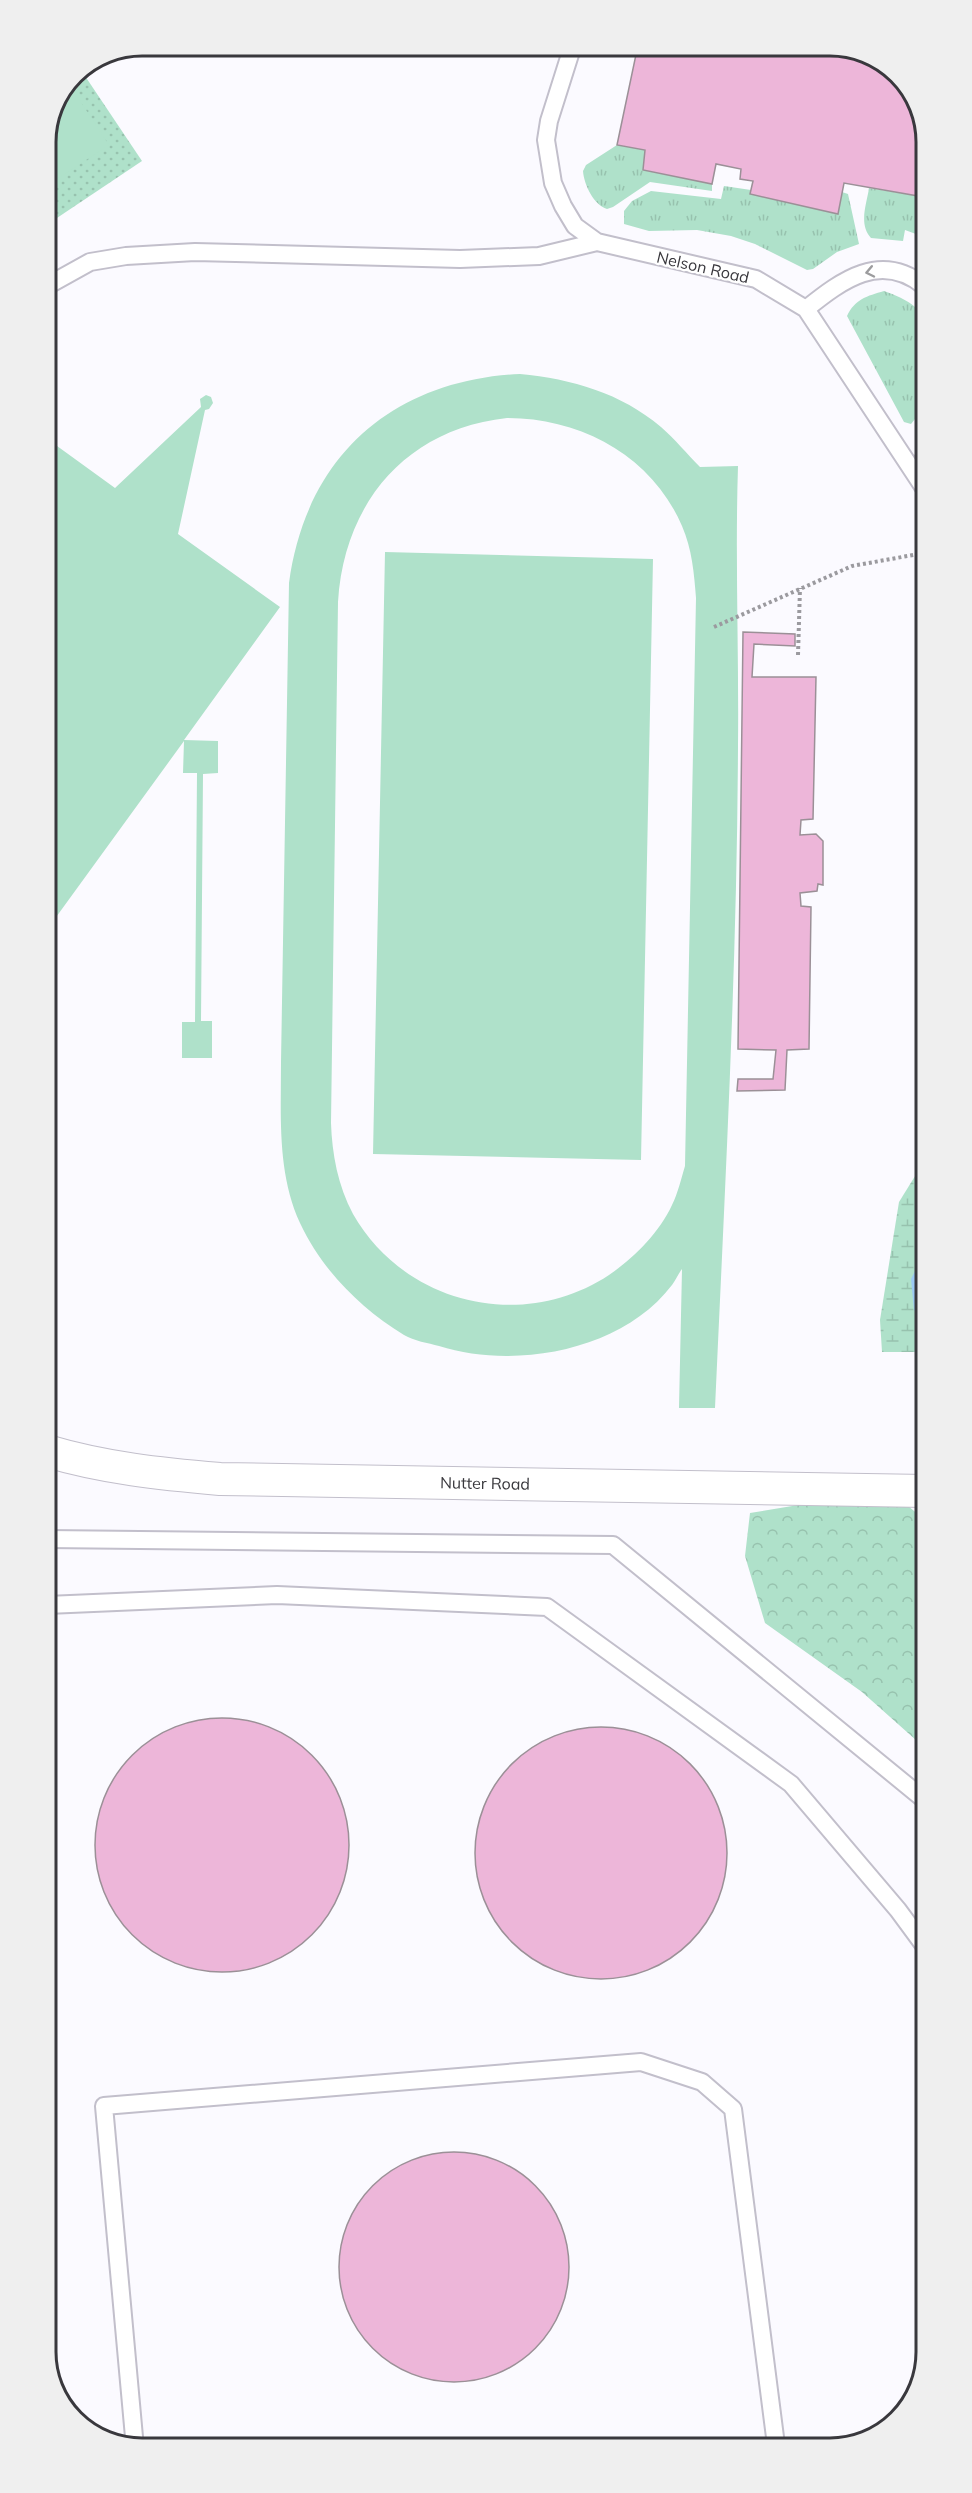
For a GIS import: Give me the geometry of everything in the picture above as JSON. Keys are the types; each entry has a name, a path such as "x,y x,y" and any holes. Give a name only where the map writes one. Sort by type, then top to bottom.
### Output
{"street":[{"name":"Nutter Road","path":"56,1454 81,1461 151,1473 220,1479 916,1491"}],"lane":[{"name":"Nelson Road","path":"570,56 549,121 546,140 553,183 575,226 597,242 756,279 806,309 916,475"},
{"path":"56,281 90,262 126,256 195,252 460,259 538,256 597,242"},
{"path":"806,309 854,276 878,270 894,271 916,279"},
{"path":"56,1539 613,1545 916,1793"},
{"path":"56,1605 277,1595 547,1607 791,1784 916,1934"},
{"path":"134,2437 104,2106 641,2062 702,2082 733,2109 775,2438"}],"path":[{"path":"714,627 852,566 916,554"},
{"path":"798,655 800,588"}],"green space":[{"path":"85,77 142,161 56,219 58,119 73,89"},
{"path":"73,90 109,145 57,179 58,119"},
{"path":"617,145 645,150 643,170 712,184 712,191 650,182 613,207 607,209 602,207 590,194 583,171 586,165"},
{"path":"724,186 751,190 751,194 837,214 842,192 848,194 859,244 837,252 813,269 807,270 755,244 731,236 697,230 649,231 624,224 624,211 632,201 651,191 721,199"},
{"path":"869,188 916,196 916,234 905,230 903,241 871,238 865,226 865,207"},
{"path":"884,291 916,308 916,413 911,424 904,422 847,316 858,302"},
{"path":"520,374 577,384 613,397 646,415 700,467 738,466 738,746 735,911 715,1408 679,1408 682,1269 672,1285 651,1308 625,1326 596,1340 532,1355 500,1356 468,1353 408,1337 372,1313 358,1300 319,1257 300,1223 287,1184 282,1144 281,1103 289,583 299,538 314,498 336,463 363,433 396,409 433,391 474,379","holes":["507,418 561,425 587,434 633,461 669,501 682,526 690,552 696,598 685,1166 678,1191 667,1215 645,1244 609,1275 575,1292 540,1302 504,1305 468,1300 434,1288 403,1270 375,1245 353,1214 343,1192 337,1170 331,1123 338,602 343,566 353,533 367,503 387,477 411,455 439,437 471,425"]},
{"path":"206,395 211,397 213,403 209,409 205,410 178,534 280,607 184,740 218,741 218,773 203,774 201,1021 212,1021 212,1058 182,1058 182,1022 195,1022 197,773 183,773 184,741 56,917 56,445 115,488 201,407 200,399"},
{"path":"385,552 653,559 641,1160 373,1154"},
{"path":"916,1175 916,1352 882,1352 880,1320 899,1202"},
{"path":"889,1490 916,1513 916,1740 862,1692 765,1623 745,1556 750,1513"}],"water":[{"path":"916,1269 916,1312 914,1310 911,1279"}],"building":[{"path":"636,56 847,57 868,64 883,73 902,94 910,109 916,130 916,196 844,183 838,214 750,194 753,181 740,179 741,169 716,164 712,184 643,170 645,150 617,145"},
{"path":"743,632 795,634 795,646 754,644 752,677 816,677 813,819 801,820 800,835 816,834 823,841 823,885 818,884 817,891 800,893 801,906 811,907 809,1049 787,1050 785,1090 737,1091 738,1079 773,1079 776,1050 738,1049"},
{"path":"222,1718 247,1721 271,1728 282,1733 312,1755 334,1785 339,1796 346,1820 349,1845 346,1870 339,1894 334,1905 312,1935 282,1957 271,1962 247,1969 222,1972 197,1969 173,1962 162,1957 132,1935 110,1905 105,1894 98,1870 95,1845 98,1820 105,1796 110,1785 132,1755 162,1733 173,1728 197,1721"},
{"path":"589,1727 613,1727 638,1732 661,1742 681,1755 699,1773 712,1793 722,1816 727,1853 725,1878 718,1901 699,1933 681,1951 661,1964 638,1974 613,1979 589,1979 564,1974 541,1964 521,1951 503,1933 490,1913 480,1890 475,1865 475,1841 480,1816 490,1793 503,1773 521,1755 541,1742 564,1732"},
{"path":"443,2152 465,2152 498,2160 518,2171 536,2185 550,2203 561,2223 567,2244 569,2267 567,2290 561,2311 550,2331 536,2349 518,2363 498,2374 465,2382 443,2382 410,2374 390,2363 372,2349 358,2331 347,2311 339,2278 339,2256 347,2223 358,2203 372,2185 390,2171 410,2160"}]}
